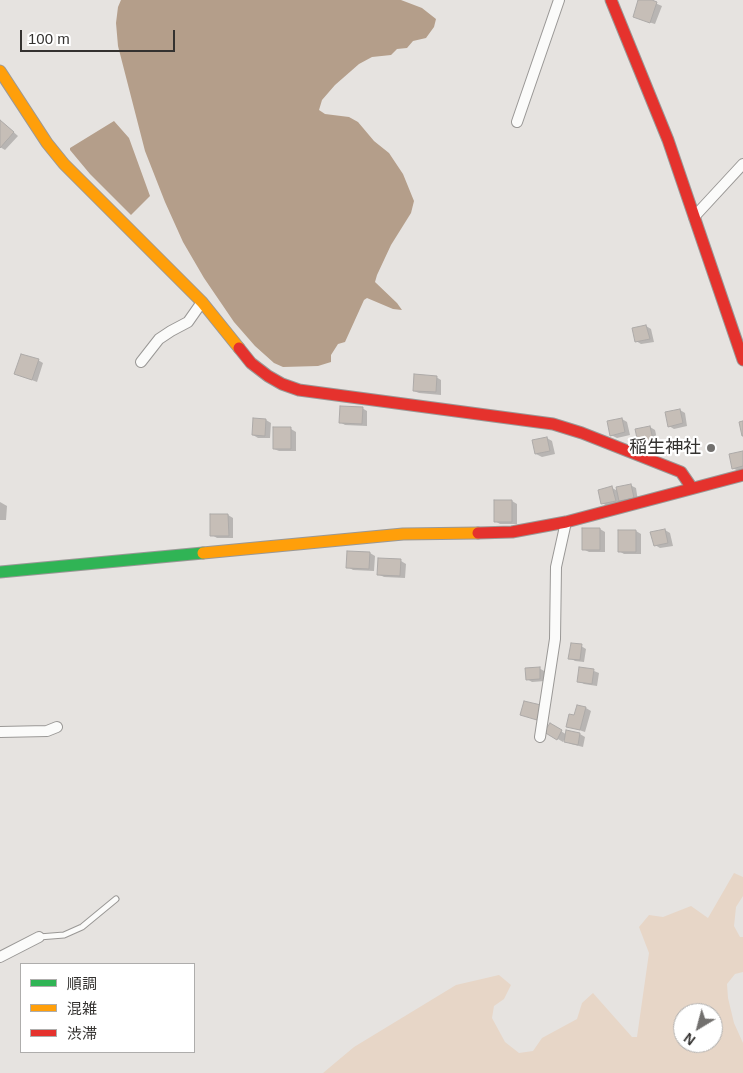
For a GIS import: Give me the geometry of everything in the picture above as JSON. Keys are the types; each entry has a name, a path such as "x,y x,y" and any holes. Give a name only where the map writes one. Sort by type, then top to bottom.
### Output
{"street":[{"path":"517,122 560,0"},
{"path":"611,0 668,140 743,360"},
{"path":"0,71 64,164 202,302 251,363 282,384 299,390 553,424 582,433 681,472 692,488"},
{"path":"694,217 743,164"},
{"path":"141,362 159,340 188,322 202,302"},
{"path":"0,572 403,534 512,532 566,522 743,475"},
{"path":"540,736 555,640 554,596 556,567 566,522"},
{"path":"0,732 48,731 56,727"},
{"path":"0,958 39,937"}],"lane":[{"path":"39,937 64,935 82,927 116,899"}],"shaded area":[{"path":"121,0 401,0 422,8 436,19 434,27 426,38 413,41 407,48 397,49 391,55 372,57 359,64 335,85 322,100 319,110 325,114 349,117 358,122 374,141 389,153 403,174 414,201 411,213 391,245 375,282 402,310 393,309 367,298 364,300 345,342 338,344 331,355 331,362 318,366 283,367 274,363 255,346 234,322 204,278 183,242 145,151 118,46 116,23"},
{"path":"114,121 129,138 150,196 131,215 90,174 70,150 70,148"},
{"path":"734,873 743,877 743,896 736,907 734,926 740,937 743,937 743,972 735,974 727,984 734,1023 743,1043 743,1073 323,1073 354,1047 456,985 499,975 511,985 504,999 494,1006 492,1018 505,1042 519,1053 533,1051 542,1038 577,1019 582,1003 593,993 632,1037 637,1037 649,953 639,927 649,915 663,917 691,906 708,918"}],"building":[{"path":"638,0 657,2 650,23 633,17"},
{"path":"0,120 14,132 0,148"},
{"path":"646,325 650,339 635,342 632,328"},
{"path":"21,354 39,359 32,380 14,374"},
{"path":"414,374 437,376 436,392 413,391"},
{"path":"340,406 363,407 362,424 339,423"},
{"path":"680,409 683,423 668,427 665,412"},
{"path":"253,418 266,419 265,436 252,435"},
{"path":"622,418 625,432 610,436 607,421"},
{"path":"743,421 743,436 742,436 739,422"},
{"path":"650,426 653,440 638,443 635,429"},
{"path":"273,427 291,427 291,449 273,449"},
{"path":"547,437 550,451 535,454 532,440"},
{"path":"743,451 743,466 732,469 729,454"},
{"path":"631,484 634,498 619,501 616,487"},
{"path":"612,486 616,501 601,504 598,490"},
{"path":"494,500 512,500 512,522 494,522"},
{"path":"210,514 228,514 229,536 210,536"},
{"path":"582,528 600,528 600,550 582,550"},
{"path":"665,529 668,543 654,546 650,532"},
{"path":"618,530 636,530 636,552 618,552"},
{"path":"347,551 370,552 369,569 346,568"},
{"path":"378,558 401,559 400,576 377,575"},
{"path":"571,643 582,644 580,660 568,659"},
{"path":"540,667 540,679 526,680 525,668"},
{"path":"579,667 594,669 592,684 577,682"},
{"path":"524,701 541,705 537,720 520,715"},
{"path":"577,705 586,707 580,730 566,727 569,714 574,715"},
{"path":"550,723 562,730 557,740 544,732"},
{"path":"566,730 580,733 578,745 564,742"}],"traffic: fast":[{"path":"0,572 203,553"}],"traffic: slow":[{"path":"0,71 47,143 64,164 202,302 239,348"},
{"path":"203,553 403,534 478,533"}],"traffic: jam":[{"path":"611,0 668,140 743,360"},
{"path":"239,348 251,363 268,376 282,384 299,390 553,424 582,433 681,472 692,488"},
{"path":"478,533 512,532 566,522 743,475"}],"place":[{"name":"稲生神社","path":"711,448"}]}
